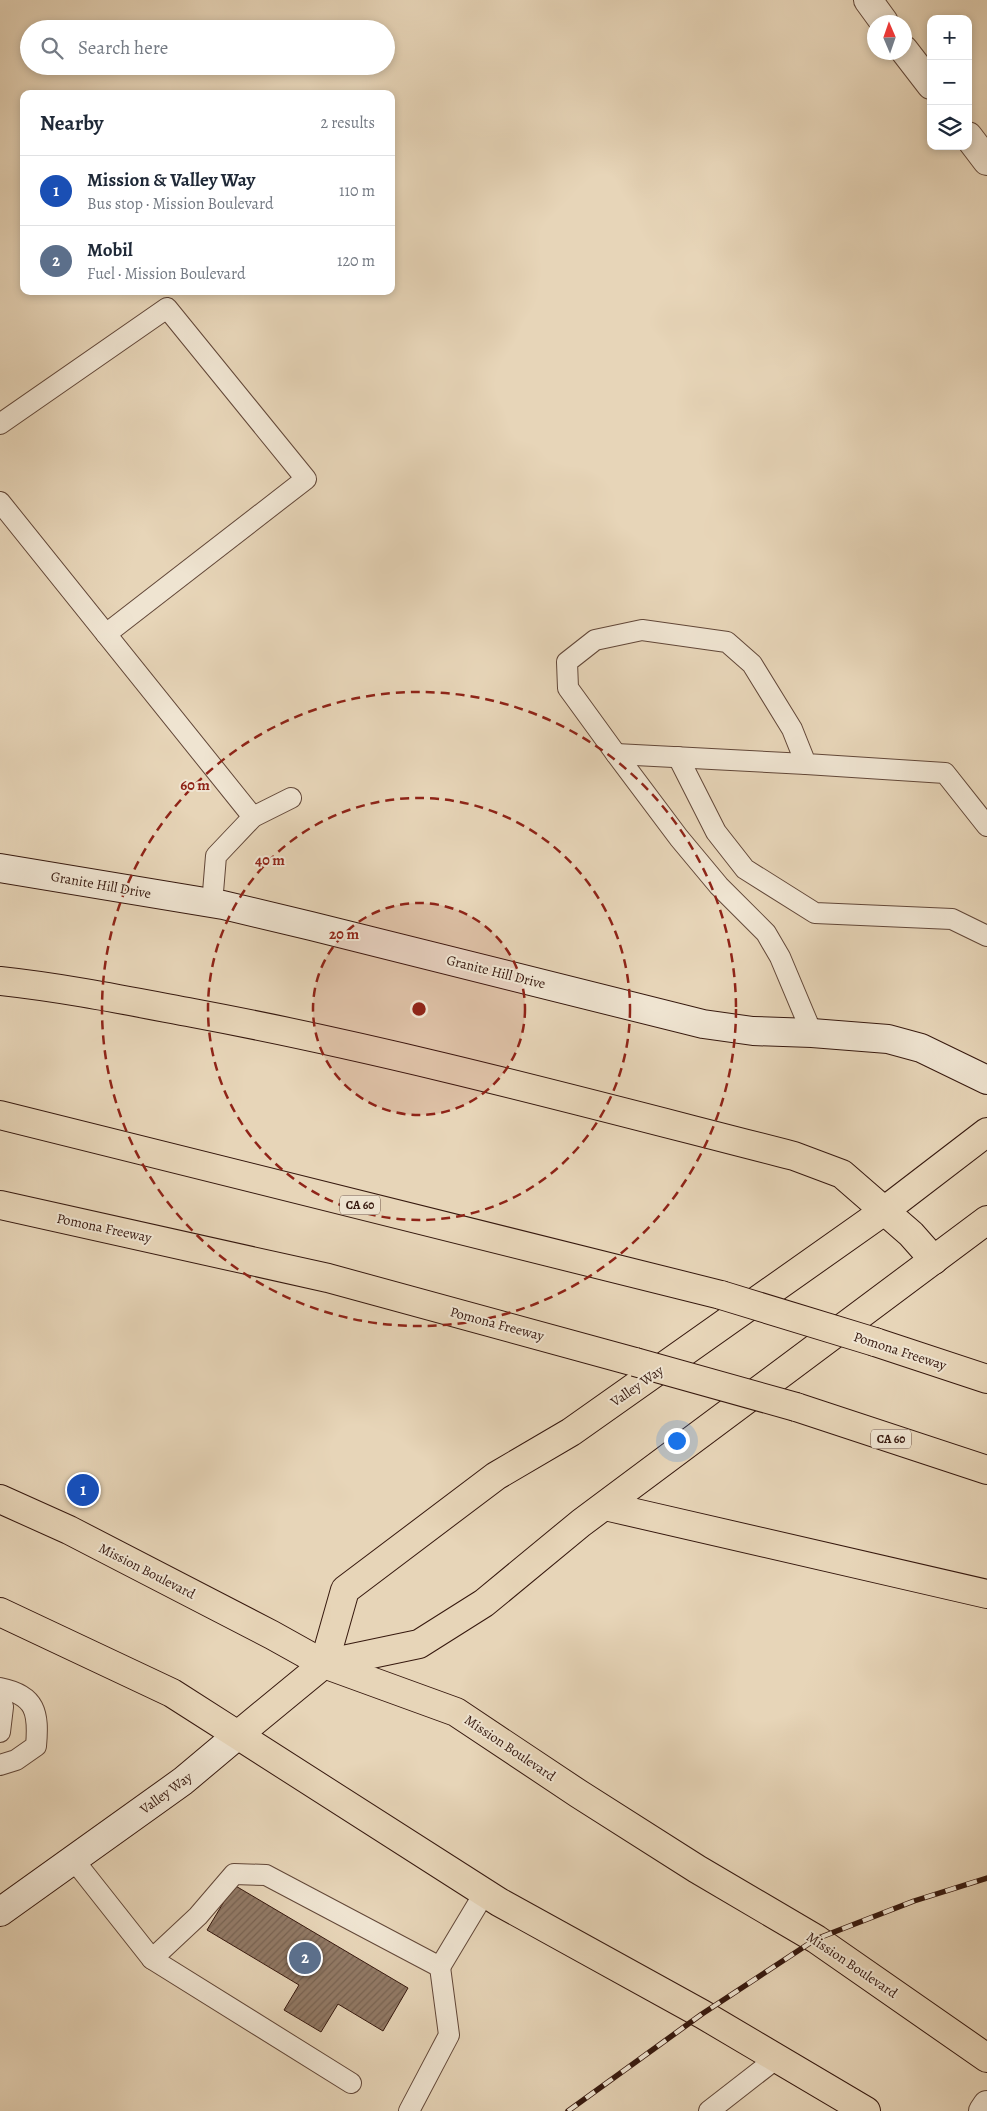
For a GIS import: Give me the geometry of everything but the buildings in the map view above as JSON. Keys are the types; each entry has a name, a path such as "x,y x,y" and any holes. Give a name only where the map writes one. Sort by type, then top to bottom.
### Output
{"main road":[{"path":"0,981 134,1002 388,1053 794,1156 842,1174 911,1234 934,1260"},
{"name":"Pomona Freeway","path":"0,1115 720,1294 987,1379"},
{"name":"Valley Way","path":"324,1664 345,1590 496,1476 572,1432 884,1211 987,1132"},
{"name":"Pomona Freeway","path":"0,1205 328,1278 796,1408 987,1470"},
{"name":"Valley Way","path":"239,1734 324,1664 419,1644 484,1603 605,1506 987,1220"},
{"name":"Mission Boulevard","path":"0,1498 69,1530 324,1664 456,1712 612,1815 816,1940 987,2058"},
{"path":"605,1506 987,1594"},
{"path":"0,1612 172,1693 485,1892 777,2058 866,2111"}],"street":[{"path":"868,0 879,15"},
{"path":"912,60 927,80"},
{"path":"972,141 987,161"},
{"name":"Granite Hill Drive","path":"0,868 212,904 311,926 703,1024 753,1030 888,1039 921,1048 987,1080"},
{"name":"Valley Way","path":"0,1912 182,1782 239,1734"},
{"path":"982,2111 987,2105"}],"lane":[{"path":"0,424 167,308 306,479 106,634"},
{"path":"0,502 253,817"},
{"path":"806,764 792,729 752,664 727,642 642,630 595,640 567,662 568,688 616,754 679,838 720,886 766,933 780,957 812,1033"},
{"path":"616,754 945,773 986,824"},
{"path":"678,757 716,832 745,870 815,913 952,919 987,936"},
{"path":"212,904 216,856 253,817 291,798"},
{"path":"0,1688 16,1691 33,1707 38,1726 36,1746 16,1760 0,1766"},
{"path":"0,1696 3,1707 0,1732"},
{"path":"73,1859 152,1959 351,2083"},
{"path":"152,1959 198,1916 234,1874 266,1875 440,1967"},
{"path":"409,2111 449,2035 440,1967 485,1892"},
{"path":"709,2111 777,2058"}],"railway":[{"path":"568,2111 702,2014 816,1939 914,1901 987,1878"}],"place":[{"name":"Mission & Valley Way","path":"83,1490"},
{"name":"Mobil","path":"305,1958"}]}
